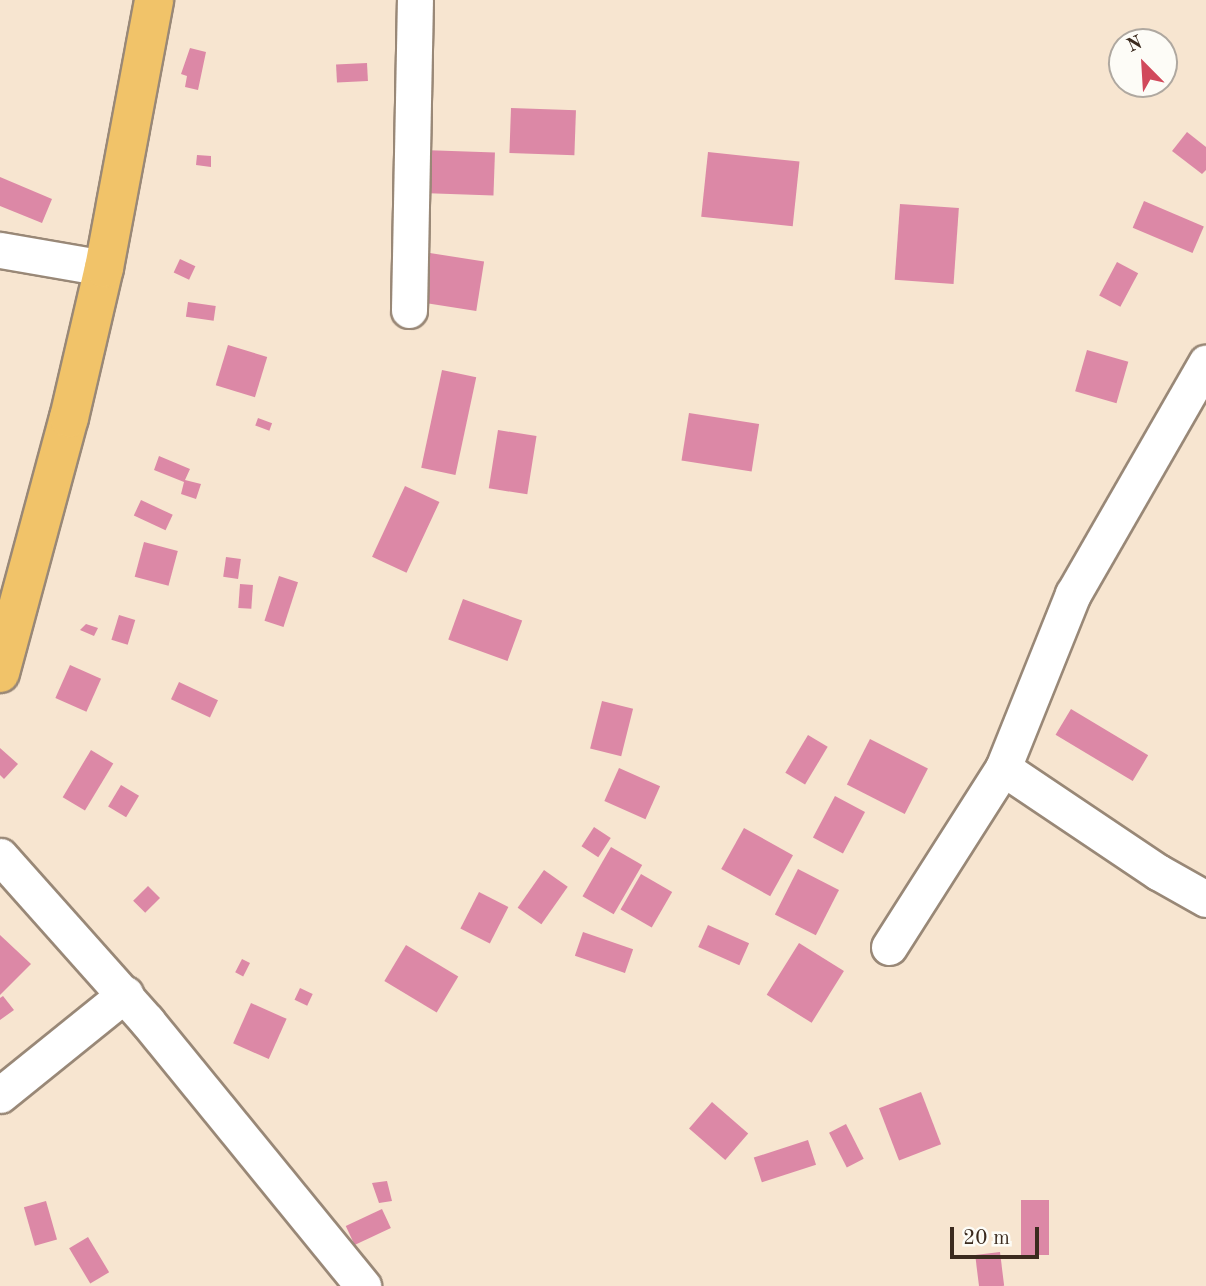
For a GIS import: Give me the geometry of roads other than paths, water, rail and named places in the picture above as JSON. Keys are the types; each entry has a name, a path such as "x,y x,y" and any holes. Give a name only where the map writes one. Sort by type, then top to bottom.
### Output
{"main road":[{"path":"0,673 69,418 104,268 154,0"}],"street":[{"path":"409,310 415,0"},
{"path":"0,250 104,268"},
{"path":"889,947 1003,768 1073,594 1206,363"},
{"path":"1003,768 1158,872 1206,899"},
{"path":"0,856 125,994 363,1286"},
{"path":"0,1095 125,994"}]}
